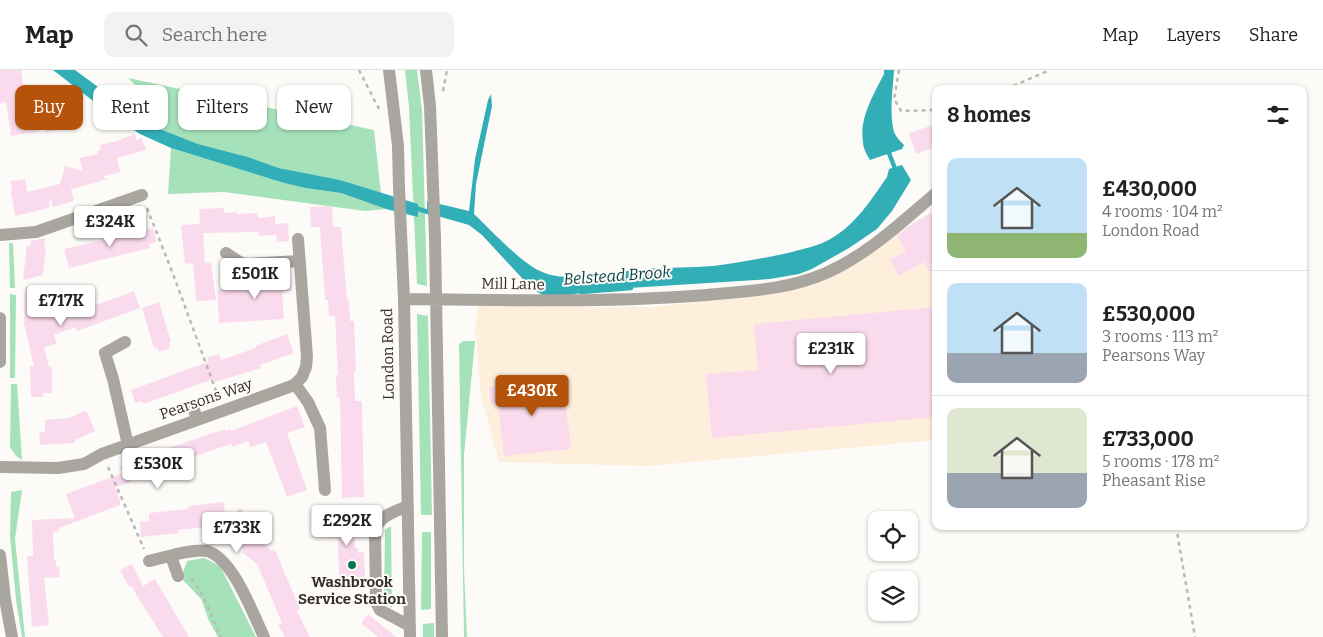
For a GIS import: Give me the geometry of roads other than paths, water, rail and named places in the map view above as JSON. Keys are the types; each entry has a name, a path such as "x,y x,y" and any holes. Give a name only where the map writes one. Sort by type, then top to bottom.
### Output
{"street":[{"name":"London Road","path":"389,70 398,146 404,298 410,631"},
{"path":"426,70 430,106 437,299 442,637"},
{"path":"0,235 36,232 142,195"},
{"name":"Mill Lane","path":"404,298 526,301 664,298 787,287 840,266 894,229 932,196"},
{"path":"298,239 307,357 304,371 295,384 308,402 320,428 325,490"},
{"path":"226,253 247,271 300,261"},
{"path":"0,318 0,362"},
{"path":"125,342 105,353 128,445"},
{"name":"Pearsons Way","path":"0,467 58,468 84,464 102,454 128,445 195,413 222,410 284,390 295,384"},
{"path":"408,506 383,518 375,529 376,602 380,610 410,631"},
{"path":"149,561 194,551 206,551 215,555 224,561 232,571 264,637"},
{"path":"0,555 3,599 12,637"},
{"path":"171,556 177,572"}],"water":[{"path":"53,70 75,70 95,85 93,85 93,101 83,93 83,85 72,85"},
{"path":"884,70 894,70 892,118 894,132 904,145 902,149 870,160 863,144 863,124 868,106 884,74"},
{"path":"491,94 492,106 476,184 474,214 524,261 540,271 552,275 578,277 645,269 713,266 761,259 805,249 827,241 848,226 875,194 887,177 889,169 902,165 911,180 892,211 877,229 849,248 812,269 799,274 770,279 597,290 559,297 543,295 532,289 482,235 469,225 427,213 427,201 469,211 475,159"},
{"path":"134,130 163,130 198,144 248,157 279,168 340,180 418,204 418,217 386,209 341,193 284,183 171,148"}],"waterway":[{"name":"Belstead Brook","path":"887,148 896,171"},
{"name":"Belstead Brook","path":"415,208 431,213"},
{"name":"Belstead Brook","path":"581,292 631,288"}],"place":[{"name":"Washbrook Service Station","path":"352,565"}]}
